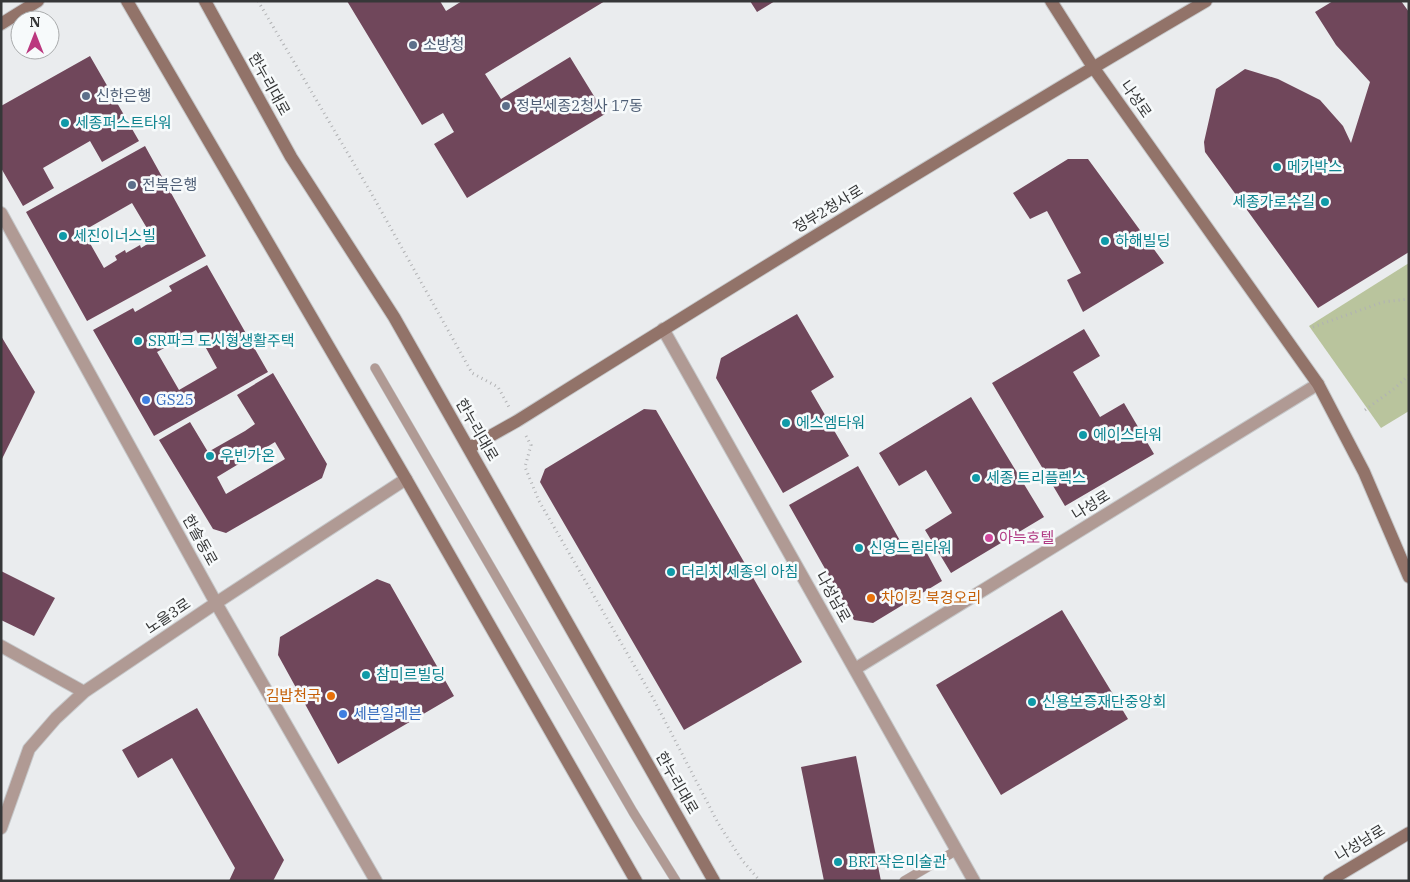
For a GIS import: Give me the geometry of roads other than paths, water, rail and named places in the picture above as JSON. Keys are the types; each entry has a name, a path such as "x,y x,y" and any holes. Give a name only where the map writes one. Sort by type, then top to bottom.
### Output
{"street":[{"path":"1,24 38,1"},
{"path":"127,1 406,478 636,881"},
{"name":"한누리대로","path":"205,1 291,157 394,317 714,881"},
{"name":"나성로","path":"1051,1 1093,67 1318,384 1364,472 1409,577"},
{"name":"정부2청사로","path":"469,448 839,221 1206,1"},
{"name":"한솔동로","path":"1,213 216,603 376,881"},
{"name":"나성남로","path":"663,329 974,881"},
{"name":"나성로","path":"855,669 1318,384"},
{"name":"노을3로","path":"1,828 29,749 56,718 84,692 406,478"},
{"path":"1,646 84,692"},
{"name":"나성남로","path":"1328,881 1409,833"}],"lane":[{"path":"375,368 633,812 676,881"},
{"path":"904,881 958,850"}],"place":[{"name":"소방청","path":"413,45"},
{"name":"신한은행","path":"86,96"},
{"name":"정부세종2청사 17동","path":"506,106"},
{"name":"세종퍼스트타워","path":"65,123"},
{"name":"메가박스","path":"1277,167"},
{"name":"전북은행","path":"132,185"},
{"name":"세종가로수길","path":"1325,202"},
{"name":"세진이너스빌","path":"63,236"},
{"name":"하해빌딩","path":"1105,241"},
{"name":"SR파크 도시형생활주택","path":"138,341"},
{"name":"GS25","path":"146,400"},
{"name":"에스엠타워","path":"786,423"},
{"name":"에이스타워","path":"1083,435"},
{"name":"우빈가온","path":"210,456"},
{"name":"세종 트리플렉스","path":"976,478"},
{"name":"아늑호텔","path":"989,538"},
{"name":"신영드림타워","path":"859,548"},
{"name":"더리치 세종의 아침","path":"671,572"},
{"name":"차이킹 북경오리","path":"871,598"},
{"name":"참미르빌딩","path":"366,675"},
{"name":"김밥천국","path":"331,696"},
{"name":"신용보증재단중앙회","path":"1032,702"},
{"name":"세븐일레븐","path":"343,714"},
{"name":"BRT작은미술관","path":"838,862"}]}
